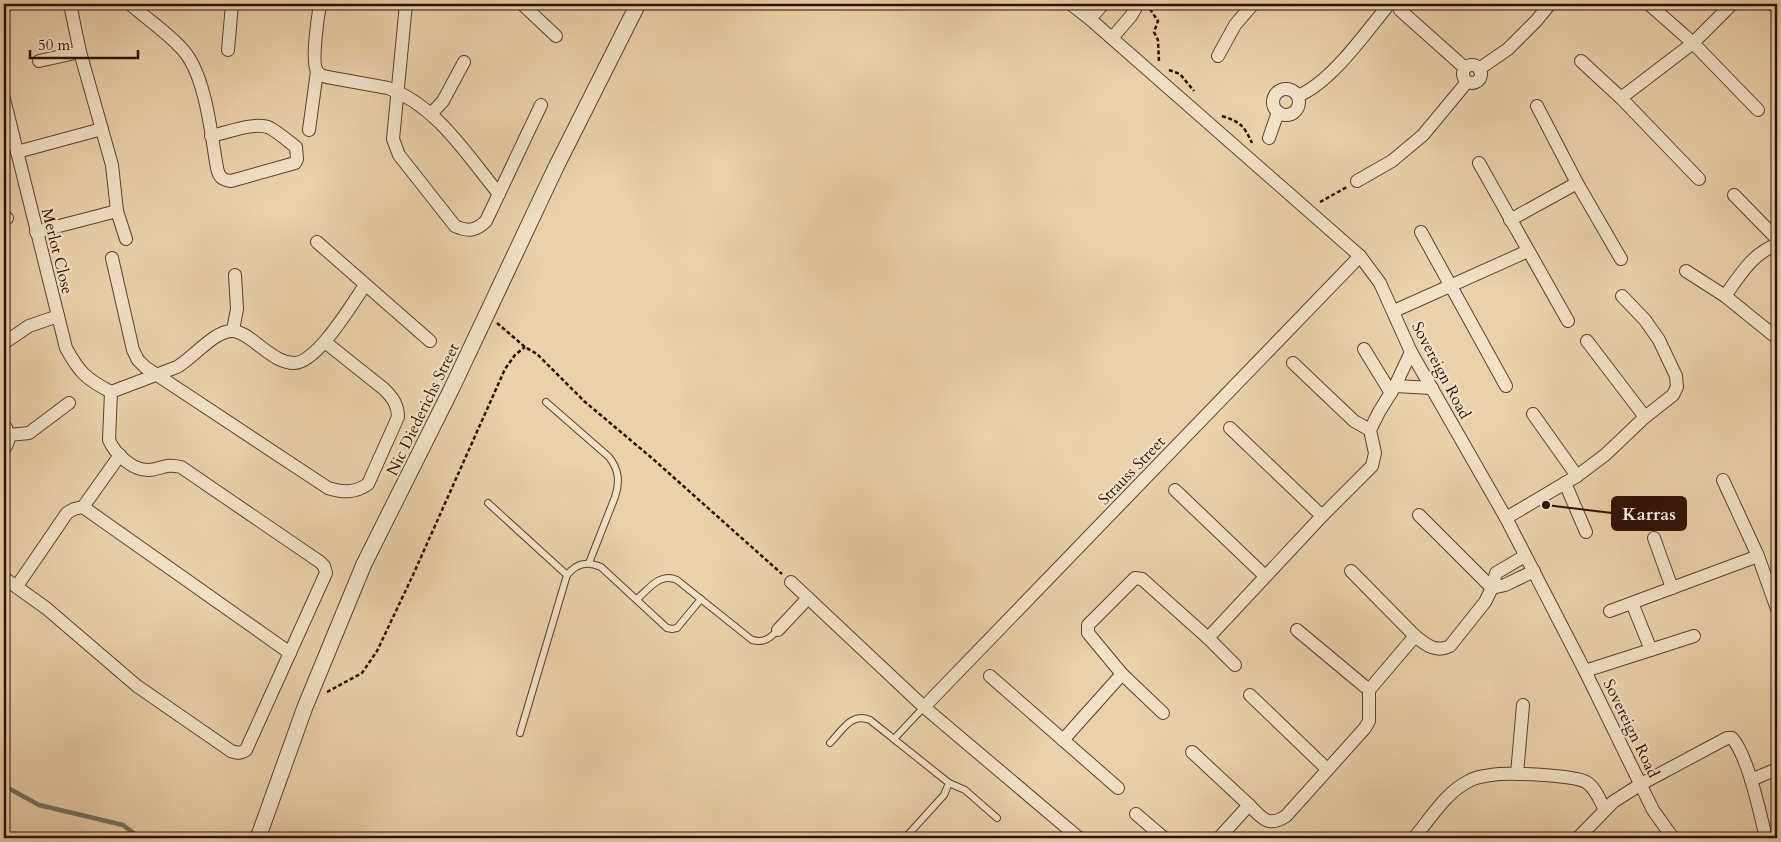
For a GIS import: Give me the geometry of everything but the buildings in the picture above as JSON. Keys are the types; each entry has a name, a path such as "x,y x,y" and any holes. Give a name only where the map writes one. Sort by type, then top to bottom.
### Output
{"street":[{"path":"70,4 80,52 112,165 117,211 126,239"},
{"path":"130,4 182,49 195,68 217,168 223,180 231,181 295,163 297,159 296,148 270,128 264,126 252,126 211,136"},
{"path":"228,50 232,4"},
{"path":"310,130 317,72 314,59 320,4"},
{"path":"406,4 393,139 399,155 455,226 463,230 472,230 480,227 486,221 541,105"},
{"path":"522,4 556,36"},
{"name":"Nic Diederichs Street","path":"258,838 305,707 364,564 451,390 556,167 638,4"},
{"path":"1090,20 1104,4"},
{"path":"1112,38 1131,16 1138,4"},
{"path":"1218,56 1236,25 1253,4"},
{"path":"1479,70 1508,49 1550,4"},
{"path":"1621,98 1692,43 1732,4"},
{"path":"1773,4 1777,8"},
{"name":"Sovereign Road","path":"1072,5 1360,256 1380,283 1411,352 1506,518 1585,671 1653,810 1673,838"},
{"path":"1298,96 1316,87 1350,52 1386,6 1393,12 1401,7 1465,68"},
{"path":"1651,6 1692,43 1758,110"},
{"path":"39,61 80,52"},
{"path":"1581,61 1621,98 1699,179"},
{"path":"432,113 443,101 464,62"},
{"path":"1465,68 1473,65 1480,73 1478,81 1474,83 1467,82"},
{"path":"1465,68 1463,75 1467,82"},
{"path":"317,72 327,77 381,86 398,91 432,113 499,194"},
{"path":"1358,181 1392,161 1423,136 1467,82"},
{"path":"1280,90 1290,90 1298,96 1299,106 1292,114 1287,115 1278,112 1273,103 1276,94 1280,90"},
{"name":"Merlot Close","path":"4,99 8,133 17,152 66,348 82,374 93,383 110,392"},
{"path":"1538,106 1577,183 1621,259"},
{"path":"1270,138 1278,112"},
{"path":"17,152 102,129"},
{"path":"1479,163 1568,322"},
{"path":"1510,220 1577,183"},
{"path":"1734,195 1777,239"},
{"path":"36,232 117,211"},
{"path":"1421,232 1506,386"},
{"path":"317,242 430,341"},
{"path":"1725,296 1737,278 1759,254 1777,245"},
{"path":"1394,311 1528,251"},
{"name":"Strauss Street","path":"924,707 1360,256"},
{"path":"112,258 133,350 138,360 156,375 328,488 351,492 368,484 398,417 398,409 389,393 325,342"},
{"path":"1686,271 1725,296 1777,338"},
{"path":"234,330 238,309 235,275"},
{"path":"4,578 46,608 137,686 231,751 242,753 246,750 326,573 324,566 180,467 170,465 146,470 137,468 120,455 112,447 109,440 110,392 187,361 220,334 234,330 275,358 294,363 302,362 325,342 365,285"},
{"path":"1506,518 1577,476 1605,455 1645,417 1673,395 1677,387 1676,376 1659,340 1645,320 1622,296"},
{"path":"4,343 29,326 58,316"},
{"path":"1587,342 1645,417"},
{"path":"1364,349 1393,389"},
{"path":"1208,638 1322,516 1372,466 1375,453 1370,430 1411,352"},
{"path":"1293,363 1354,421 1370,430"},
{"path":"1393,389 1432,388"},
{"path":"4,449 8,440 6,430 29,433 69,403"},
{"path":"1533,414 1577,476"},
{"path":"1230,428 1322,516"},
{"path":"17,586 67,513 83,507 120,455"},
{"path":"1723,480 1758,556 1777,609"},
{"path":"1565,483 1586,532"},
{"path":"1175,490 1265,576"},
{"path":"83,507 290,653"},
{"path":"1419,515 1492,588"},
{"path":"1654,538 1672,588"},
{"path":"1351,571 1424,644 1433,648 1443,649 1450,646 1485,602 1498,571 1526,556"},
{"path":"1610,611 1758,556"},
{"path":"1492,588 1505,585 1534,571"},
{"path":"1163,713 1122,674 1088,633 1088,626 1135,578 1142,579 1235,665"},
{"path":"791,582 924,707 1079,838"},
{"path":"778,630 808,598"},
{"path":"1632,603 1651,650"},
{"path":"1297,630 1369,690"},
{"path":"1192,752 1250,804 1261,818 1269,822 1277,822 1286,816 1365,728 1369,721 1369,690 1415,636"},
{"path":"1585,671 1694,636"},
{"path":"1063,740 1122,674"},
{"path":"990,676 1118,788"},
{"path":"1250,695 1327,769"},
{"path":"1517,774 1523,705"},
{"path":"1578,838 1613,802 1641,784 1727,738 1732,738 1738,744 1751,780 1766,838"},
{"path":"1751,780 1777,769"},
{"path":"1414,838 1454,790 1470,780 1492,774 1574,778 1586,782 1594,790 1605,810"},
{"path":"1219,838 1250,804"},
{"path":"1136,814 1164,838"}],"lane":[{"path":"546,402 610,457 616,466 618,486 615,497 589,563"},
{"path":"488,503 567,575"},
{"path":"520,733 567,575 578,565 589,563 601,568 667,628 677,628 701,599"},
{"path":"637,599 658,580 670,577 677,580 752,640 764,642 778,630"},
{"path":"894,739 924,707"},
{"path":"830,743 852,720 858,717 870,720 949,782 965,790 997,818"},
{"path":"905,838 944,795 949,782"}],"path":[{"path":"1146,4 1158,21 1154,32 1158,40 1158,61 1164,68 1180,74 1197,96"},
{"path":"1221,116 1235,120 1242,125 1256,148"},
{"path":"1314,198 1321,203 1358,181"},
{"path":"487,314 525,347 536,354 584,401 653,459 791,582"},
{"path":"327,692 362,673 377,651 505,369 515,355 525,347"}],"waterway":[{"path":"4,783 8,788 39,805 123,825 140,838"}],"place":[{"name":"Karras","path":"1546,505"}]}
